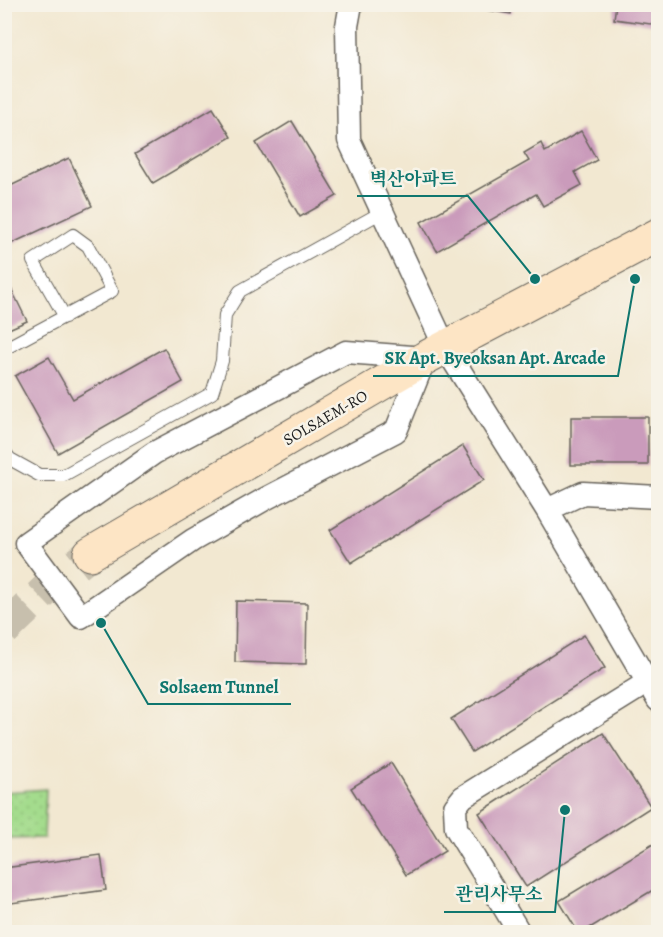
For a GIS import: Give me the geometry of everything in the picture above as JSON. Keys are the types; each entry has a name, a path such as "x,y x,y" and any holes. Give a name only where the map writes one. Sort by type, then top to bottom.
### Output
{"main road":[{"name":"SOLSAEM-RO","path":"90,554 435,353 658,235"}],"street":[{"path":"351,4 347,26 349,140 382,212 435,353 547,510 656,694 463,797 455,807 456,828 519,933"},
{"path":"346,352 435,353 396,431 265,499 193,540 81,617 26,543 154,453 346,352"},
{"path":"547,510 583,493 658,497"}],"lane":[{"path":"4,451 10,459 39,475 63,475 212,393 222,361 225,315 240,291 382,212"},
{"path":"4,349 65,317 112,291 88,246 73,235 33,261 65,317"}],"green space":[{"path":"46,789 44,838 5,839 5,792"}],"building":[{"path":"445,4 512,4 511,14"},
{"path":"616,4 658,4 658,25 614,19"},
{"path":"213,108 231,137 153,183 135,154"},
{"path":"292,121 337,196 300,217 256,143"},
{"path":"581,131 597,160 575,172 582,185 543,206 536,194 437,251 421,222 529,161 524,153 541,143 545,152"},
{"path":"69,158 92,206 4,247 4,189"},
{"path":"4,274 27,321 4,331"},
{"path":"164,348 183,382 58,453 15,376 49,357 73,399"},
{"path":"571,417 648,417 648,465 571,465"},
{"path":"463,446 484,480 351,563 330,530"},
{"path":"236,601 307,603 306,664 235,662"},
{"path":"584,635 605,668 472,752 451,719"},
{"path":"603,733 651,807 526,887 479,813"},
{"path":"391,763 445,851 406,875 351,788"},
{"path":"658,841 658,887 583,932 578,932 559,901"},
{"path":"101,855 106,890 4,904 4,868"}],"tunnel":[{"path":"4,630 53,583 90,554"}],"place":[{"name":"벽산아파트","path":"535,279"},
{"name":"SK Apt. Byeoksan Apt. Arcade","path":"635,279"},
{"name":"Solsaem Tunnel","path":"101,623"},
{"name":"관리사무소","path":"565,810"}]}
